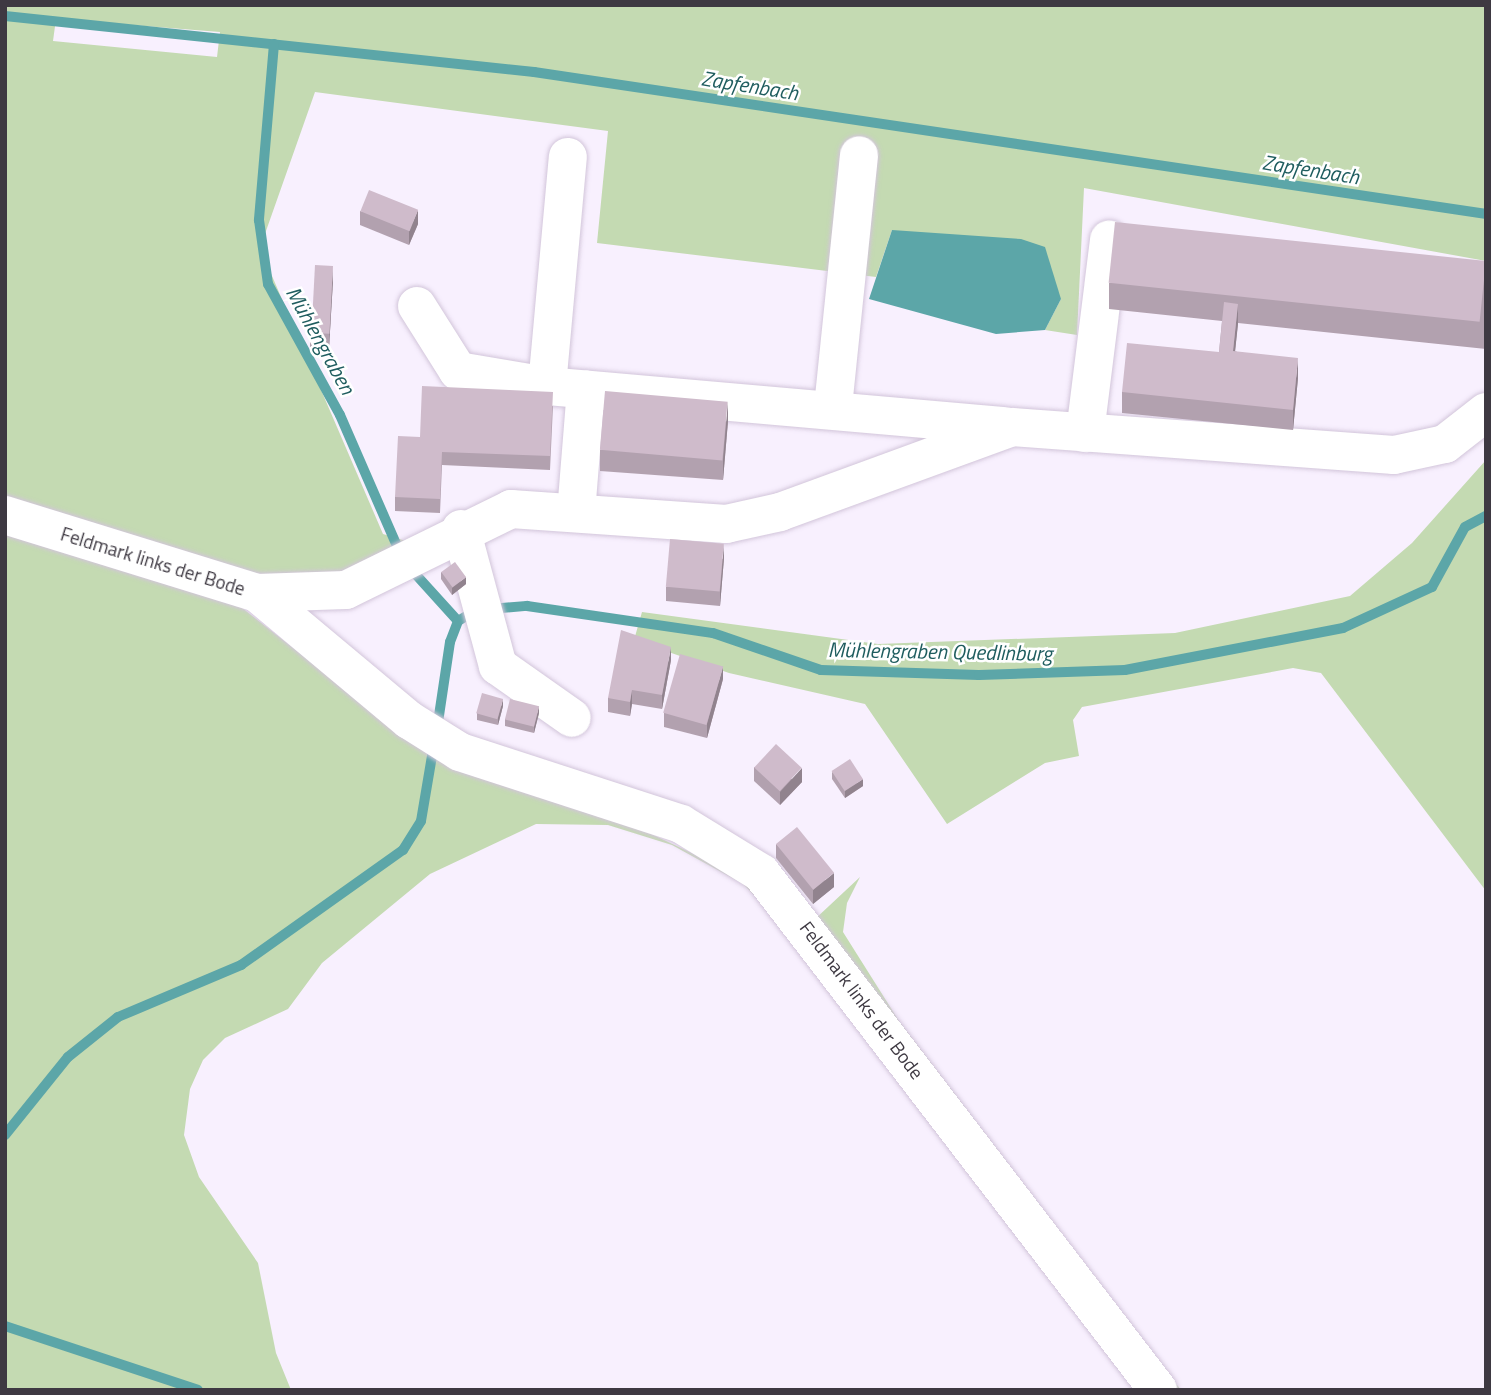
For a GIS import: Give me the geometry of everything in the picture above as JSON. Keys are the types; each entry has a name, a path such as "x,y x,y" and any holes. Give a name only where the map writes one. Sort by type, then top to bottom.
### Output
{"lane":[{"path":"833,407 859,155"},
{"path":"547,386 568,157"},
{"path":"1085,433 1109,239"},
{"path":"417,306 458,371 547,386 833,407 1085,433 1394,455 1445,444 1486,412"},
{"path":"576,513 586,389"},
{"path":"257,593 346,590 391,571 461,529 511,509 726,524 780,512 1012,427"},
{"name":"Feldmark links der Bode","path":"5,515 257,593 421,729 460,752 681,824 761,873 1158,1390"},
{"path":"461,529 480,610 498,666 572,718"}],"green space":[{"path":"5,5 1486,5 1486,261 1084,188 1077,335 1045,330 1061,299 892,230 876,277 597,243 608,131 315,92 260,248 383,534 416,544 356,576 298,580 244,571 5,500","holes":["56,19 220,32 217,57 53,41"]},
{"path":"1486,460 1486,891 1321,673 1293,668 1082,707 1073,720 1079,756 1045,763 947,824 865,704 729,673 634,640 642,612 878,644 1175,633 1350,596 1412,543"},
{"path":"5,527 223,593 348,691 749,880 781,923 743,884 672,845 608,825 536,824 430,874 322,963 288,1009 225,1038 203,1060 190,1089 184,1135 199,1177 258,1263 276,1353 291,1390 5,1390"},
{"path":"860,877 847,903 843,932 899,1021 1181,1390 1172,1390 814,920"}],"water":[{"path":"892,230 1021,239 1045,247 1061,299 1045,330 996,334 869,299"}],"building":[{"path":"369,190 418,210 410,231 360,211"},
{"path":"1115,222 1486,261 1480,322 1109,283"},
{"path":"315,265 333,266 329,334 311,333"},
{"path":"1224,302 1238,304 1233,351 1298,358 1293,410 1122,392 1127,343 1219,352"},
{"path":"422,386 553,392 550,456 442,452 440,499 395,497 398,436 420,437"},
{"path":"605,391 728,402 722,460 600,450"},
{"path":"670,539 724,544 720,592 666,587"},
{"path":"455,562 466,577 452,587 441,572"},
{"path":"621,630 671,647 662,695 632,690 630,702 608,698"},
{"path":"680,654 723,666 706,725 663,713"},
{"path":"482,693 503,699 497,719 476,713"},
{"path":"510,699 539,706 534,727 505,719"},
{"path":"776,744 802,768 780,791 754,767"},
{"path":"850,759 863,779 845,791 832,771"},
{"path":"797,827 834,873 813,890 776,844"}],"waterway":[{"name":"Zapfenbach","path":"5,16 534,72 1486,214"},
{"name":"Mühlengraben","path":"274,44 259,220 268,284 340,415 401,555"},
{"name":"Mühlengraben Quedlinburg","path":"491,609 527,606 713,633 821,670 979,675 1125,670 1343,628 1432,587 1465,527 1486,516"},
{"name":"Mühlengraben","path":"409,567 458,621"},
{"name":"Mühlengraben Quedlinburg","path":"437,729 450,642 458,621 476,610"},
{"name":"Mühlengraben Quedlinburg","path":"5,1135 68,1057 118,1017 241,965 403,850 421,821 434,744"},
{"name":"Mühlengraben Quedlinburg","path":"5,1326 198,1390"}]}
